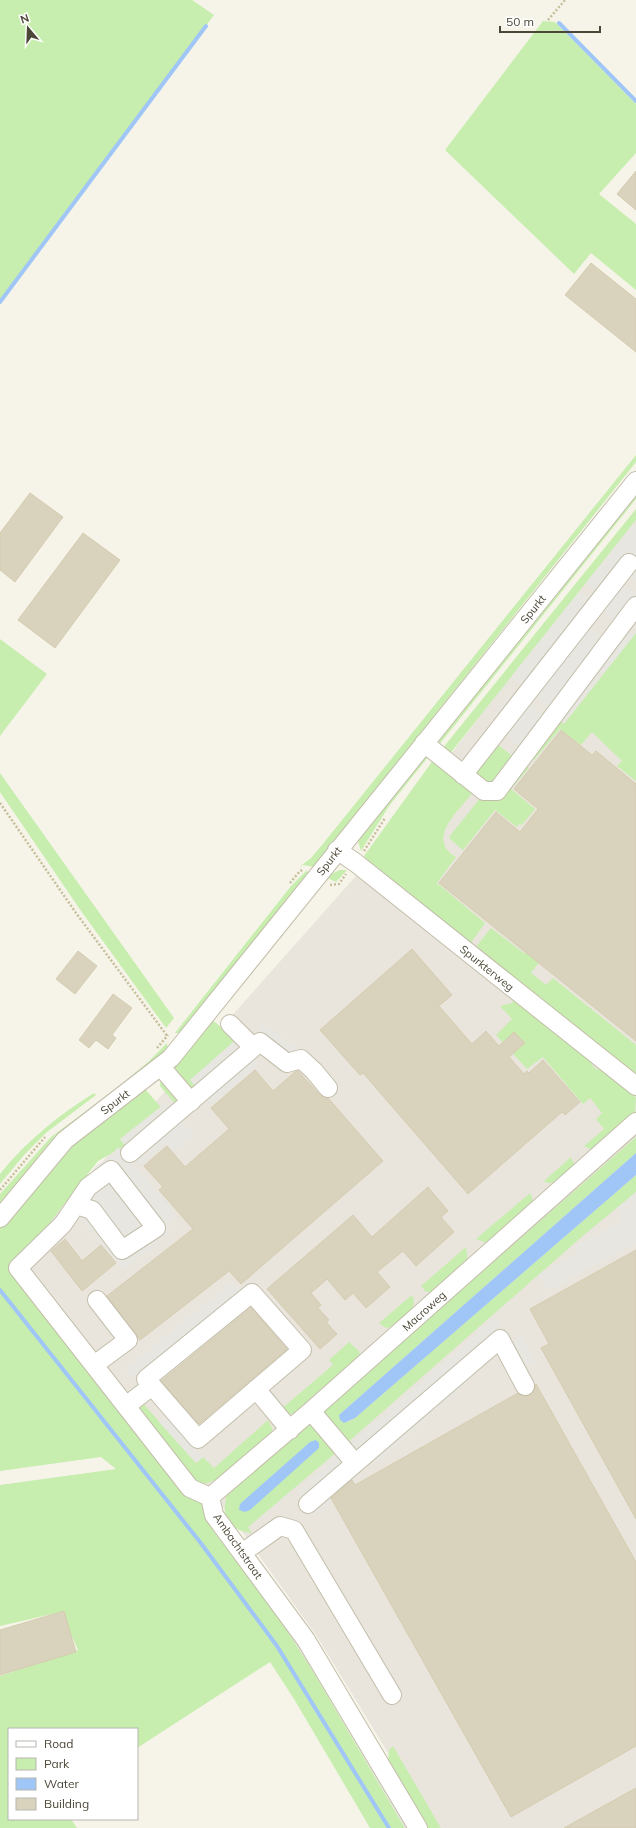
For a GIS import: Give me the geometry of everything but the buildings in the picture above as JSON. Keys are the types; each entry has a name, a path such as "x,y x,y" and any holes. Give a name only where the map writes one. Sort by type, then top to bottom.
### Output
{"street":[{"name":"Spurkt","path":"0,1218 65,1140 161,1067 180,1047 337,850 636,481"},
{"path":"463,775 634,562"},
{"path":"424,743 484,791 497,791 636,606"},
{"name":"Spurkterweg","path":"337,850 356,863 636,1086"},
{"path":"230,1024 253,1047"},
{"path":"130,1153 260,1042 286,1063 301,1059 328,1088"},
{"path":"161,1067 191,1102"},
{"name":"Macroweg","path":"210,1497 290,1430 636,1122"},
{"path":"76,1205 92,1210 122,1250 156,1228 111,1170 88,1187 63,1224 18,1268 190,1488 210,1497"},
{"path":"252,1293 302,1350 198,1439 152,1386 146,1379 252,1293"},
{"path":"94,1365 128,1340 96,1300"},
{"path":"308,1504 500,1339 525,1386"},
{"path":"126,1406 152,1386"},
{"path":"256,1389 290,1430"},
{"path":"311,1411 355,1463"},
{"name":"Ambachtstraat","path":"210,1497 214,1515 306,1640 418,1828"},
{"path":"242,1553 280,1526 294,1530 392,1695"}],"path":[{"path":"548,20 565,0"},
{"path":"0,804 76,913 146,1008 167,1036 180,1047"}],"shaded area":[{"path":"636,512 636,1828 434,1828 316,1635 235,1522 16,1259 370,860"},
{"path":"633,524 636,526 636,580 632,578 627,579 621,583 636,595 636,623 633,621 626,629 634,635 603,674 594,667 592,670 600,678 565,722 530,692 528,701 545,716 521,747 497,728 500,724 492,717 513,690 520,695 522,686 511,677 579,592 591,601 598,593 586,583","holes":["600,608 616,621 602,638 587,625"]},
{"path":"263,1022 298,1051 284,1071 264,1050 255,1058 259,1065 210,1105 190,1080 248,1029 254,1035"},
{"path":"168,1101 194,1136 173,1151 165,1144 141,1165 120,1139"},
{"path":"118,1147 176,1214 166,1224 171,1232 123,1270 68,1204 96,1166 109,1158"},
{"path":"636,1192 636,1242 548,1291 539,1274 579,1254 575,1246 623,1220 617,1208"},
{"path":"232,1282 242,1292 133,1377 126,1369"},
{"path":"496,1317 502,1324 463,1358 475,1375 377,1463 372,1455 349,1474 356,1481 316,1516 297,1492 336,1456 342,1462 355,1450 352,1443"},
{"path":"521,1337 535,1362 527,1366 513,1341"},
{"path":"168,1415 203,1457 196,1463 159,1422"},
{"path":"286,1619 412,1828 405,1828 325,1690 282,1623"}],"green space":[{"path":"0,0 192,0 214,15 0,300"},
{"path":"543,21 555,22 636,104 636,153 599,194 636,224 636,290 591,253 574,274 445,150"},
{"path":"636,455 636,462 314,867 303,865 299,867 311,858 322,845"},
{"path":"636,489 636,499 438,746 435,740"},
{"path":"636,509 636,520 449,755 442,749"},
{"path":"636,633 636,781 617,766 622,761 592,732 581,745 560,729 534,760 532,759 557,719 564,724"},
{"path":"0,639 47,674 0,736"},
{"path":"497,744 514,757 495,781 486,784 476,776 476,771"},
{"path":"423,756 429,756 389,806 361,851 358,841 360,833"},
{"path":"434,759 473,792 453,816 444,834 444,842 447,850 456,857 437,883 485,923 470,944 370,863 364,856"},
{"path":"525,765 529,768 511,789 535,809 522,825 519,824 517,827 495,810 463,850 452,841 449,837 481,797 488,800 497,798"},
{"path":"0,773 174,1018 166,1028 81,911 0,792"},
{"path":"340,870 347,870 336,882 325,877"},
{"path":"306,871 309,872 183,1031 175,1033 291,886"},
{"path":"491,928 525,954 539,939 550,948 531,973 546,985 553,978 636,1045 636,1077 475,948"},
{"path":"515,998 595,1061 592,1065 597,1070 600,1066 634,1092 633,1094 636,1098 635,1114 592,1150 584,1146 604,1129 596,1119 602,1113 590,1098 583,1104 543,1057 527,1069 496,1035 512,1019 500,1006 512,1003"},
{"path":"211,1019 236,1039 177,1106 160,1086 161,1079"},
{"path":"167,1043 168,1050 109,1097 107,1096 147,1063"},
{"path":"145,1089 166,1113 123,1147 98,1161 11,1272 203,1504 207,1520 214,1532 282,1623 304,1656 405,1828 370,1828 294,1699 270,1662 138,1747 138,1728 8,1728 8,1820 72,1820 77,1828 0,1828 0,1676 78,1650 61,1612 0,1626 0,1485 116,1469 101,1457 0,1471 0,1228 77,1137"},
{"path":"94,1093 96,1095 47,1132 25,1154 0,1184 0,1174 32,1140 68,1110"},
{"path":"97,1103 99,1104 55,1136 0,1205 0,1194 51,1137"},
{"path":"636,1137 636,1153 339,1415 348,1422 355,1418 636,1175 636,1192 585,1234 347,1443 323,1414 328,1407"},
{"path":"571,1157 574,1168 556,1182 548,1183 544,1181"},
{"path":"530,1193 534,1203 489,1244 476,1239"},
{"path":"466,1247 468,1261 433,1292 426,1292 421,1286"},
{"path":"412,1295 414,1300 413,1309 391,1327 386,1328 379,1323"},
{"path":"349,1342 359,1351 360,1355 294,1413 289,1414 281,1409 333,1365 329,1360"},
{"path":"140,1400 196,1463 203,1457 214,1468 268,1420 272,1428 272,1433 216,1482 214,1480 208,1483 201,1483 193,1480 137,1409"},
{"path":"313,1425 338,1451 248,1527 252,1533 239,1530 231,1525 226,1518 225,1513 226,1496 307,1426"},
{"path":"393,1746 441,1828 427,1828 388,1761 389,1750"}],"water":[{"path":"636,1153 636,1175 355,1418 344,1423 340,1420 339,1415"},
{"path":"316,1440 319,1443 319,1448 250,1510 245,1512 239,1510 240,1504 310,1442"}],"waterway":[{"path":"559,23 636,101"},
{"path":"0,302 206,26"},
{"path":"0,1290 200,1542 277,1646 389,1828"}]}
